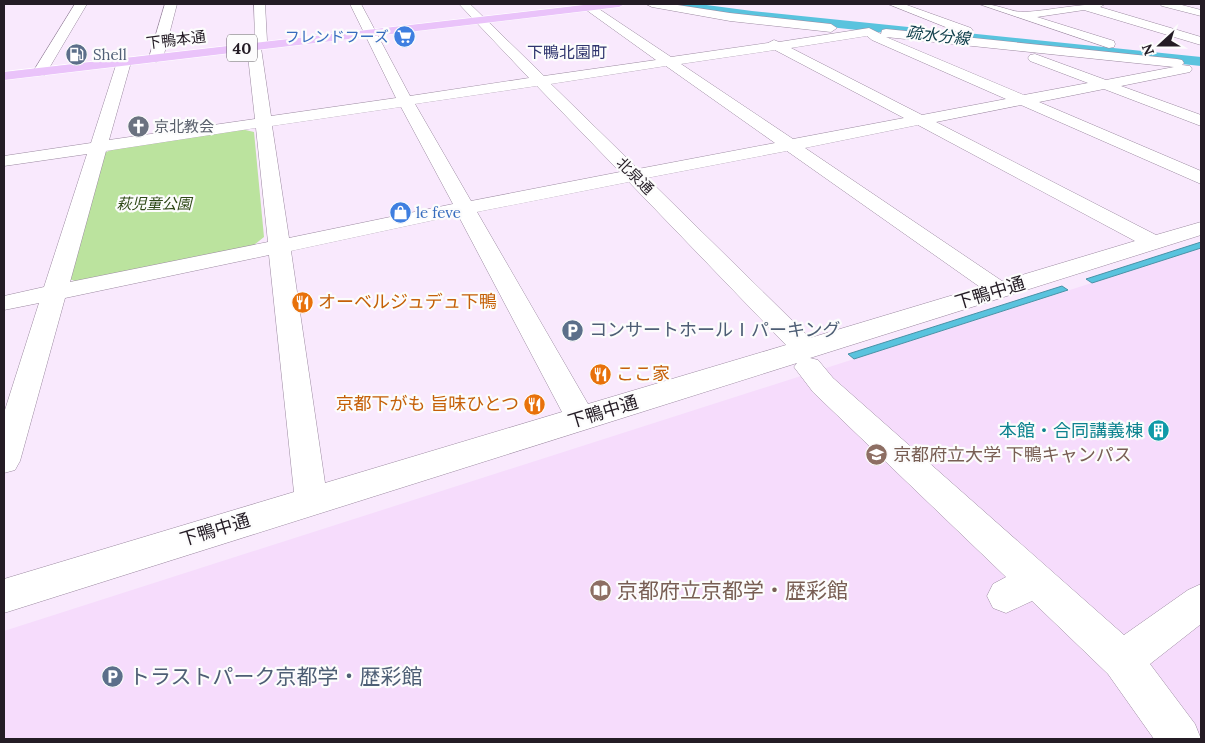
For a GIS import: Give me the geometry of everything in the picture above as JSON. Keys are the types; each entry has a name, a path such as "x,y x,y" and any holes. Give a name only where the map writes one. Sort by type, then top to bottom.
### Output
{"main road":[{"name":"下鴨本通","path":"4,76 42,69 157,55 584,6 619,4"},
{"name":"下鴨本通","path":"4,70 42,69 124,62 157,55"}],"street":[{"path":"42,69 81,4"},
{"path":"157,55 171,4"},
{"path":"259,4 258,44 263,123 311,500"},
{"path":"355,4 406,102 581,419"},
{"name":"北泉通","path":"464,4 634,175 807,358 823,385 1122,660 1180,739"},
{"path":"652,4 730,17 865,27 1000,44 1193,64"},
{"path":"699,4 803,16"},
{"path":"894,4 954,26 1128,51 1193,64 1201,74"},
{"path":"984,4 1160,61"},
{"path":"993,20 1080,5 1100,4"},
{"path":"1166,4 1201,13"},
{"path":"1080,5 1201,41"},
{"path":"584,6 1000,290"},
{"path":"730,17 728,20 1154,242"},
{"path":"865,27 876,37 1201,178"},
{"path":"4,161 778,46 865,27 973,29 1000,44 1201,121"},
{"path":"4,461 53,292 124,62"},
{"path":"4,302 465,208 1107,85 1193,64"},
{"name":"下鴨中通","path":"4,596 311,500 581,419 807,358 1000,290 1201,228"},
{"path":"1122,660 1201,602"}],"shaded area":[{"name":"京都府立大学 下鴨キャンパス","path":"1201,248 1201,739 4,739 4,631"}],"green space":[{"name":"萩児童公園","path":"241,129 254,132 264,237 249,249 81,283 66,278 104,153 118,147"}],"water":[{"path":"1201,242 1201,248 1092,283 1086,279"},
{"path":"1062,286 1068,290 854,359 848,354"}],"waterway":[{"name":"疏水分線","path":"675,4 752,15 1201,62"}],"place":[{"name":"フレンドフーズ","path":"405,37"},
{"name":"Shell","path":"77,55"},
{"name":"京北教会","path":"138,127"},
{"name":"le feve","path":"400,213"},
{"name":"オーベルジュデュ下鴨","path":"302,302"},
{"name":"コンサートホールⅠパーキング","path":"573,330"},
{"name":"ここ家","path":"600,374"},
{"name":"京都下がも 旨味ひとつ","path":"535,404"},
{"name":"本館・合同講義棟","path":"1159,431"},
{"name":"京都府立大学 下鴨キャンパス","path":"877,455"},
{"name":"京都府立京都学・歴彩館","path":"601,591"},
{"name":"トラストパーク京都学・歴彩館","path":"113,677"}],"district":[{"name":"下鴨北園町","path":"567,52"}]}
